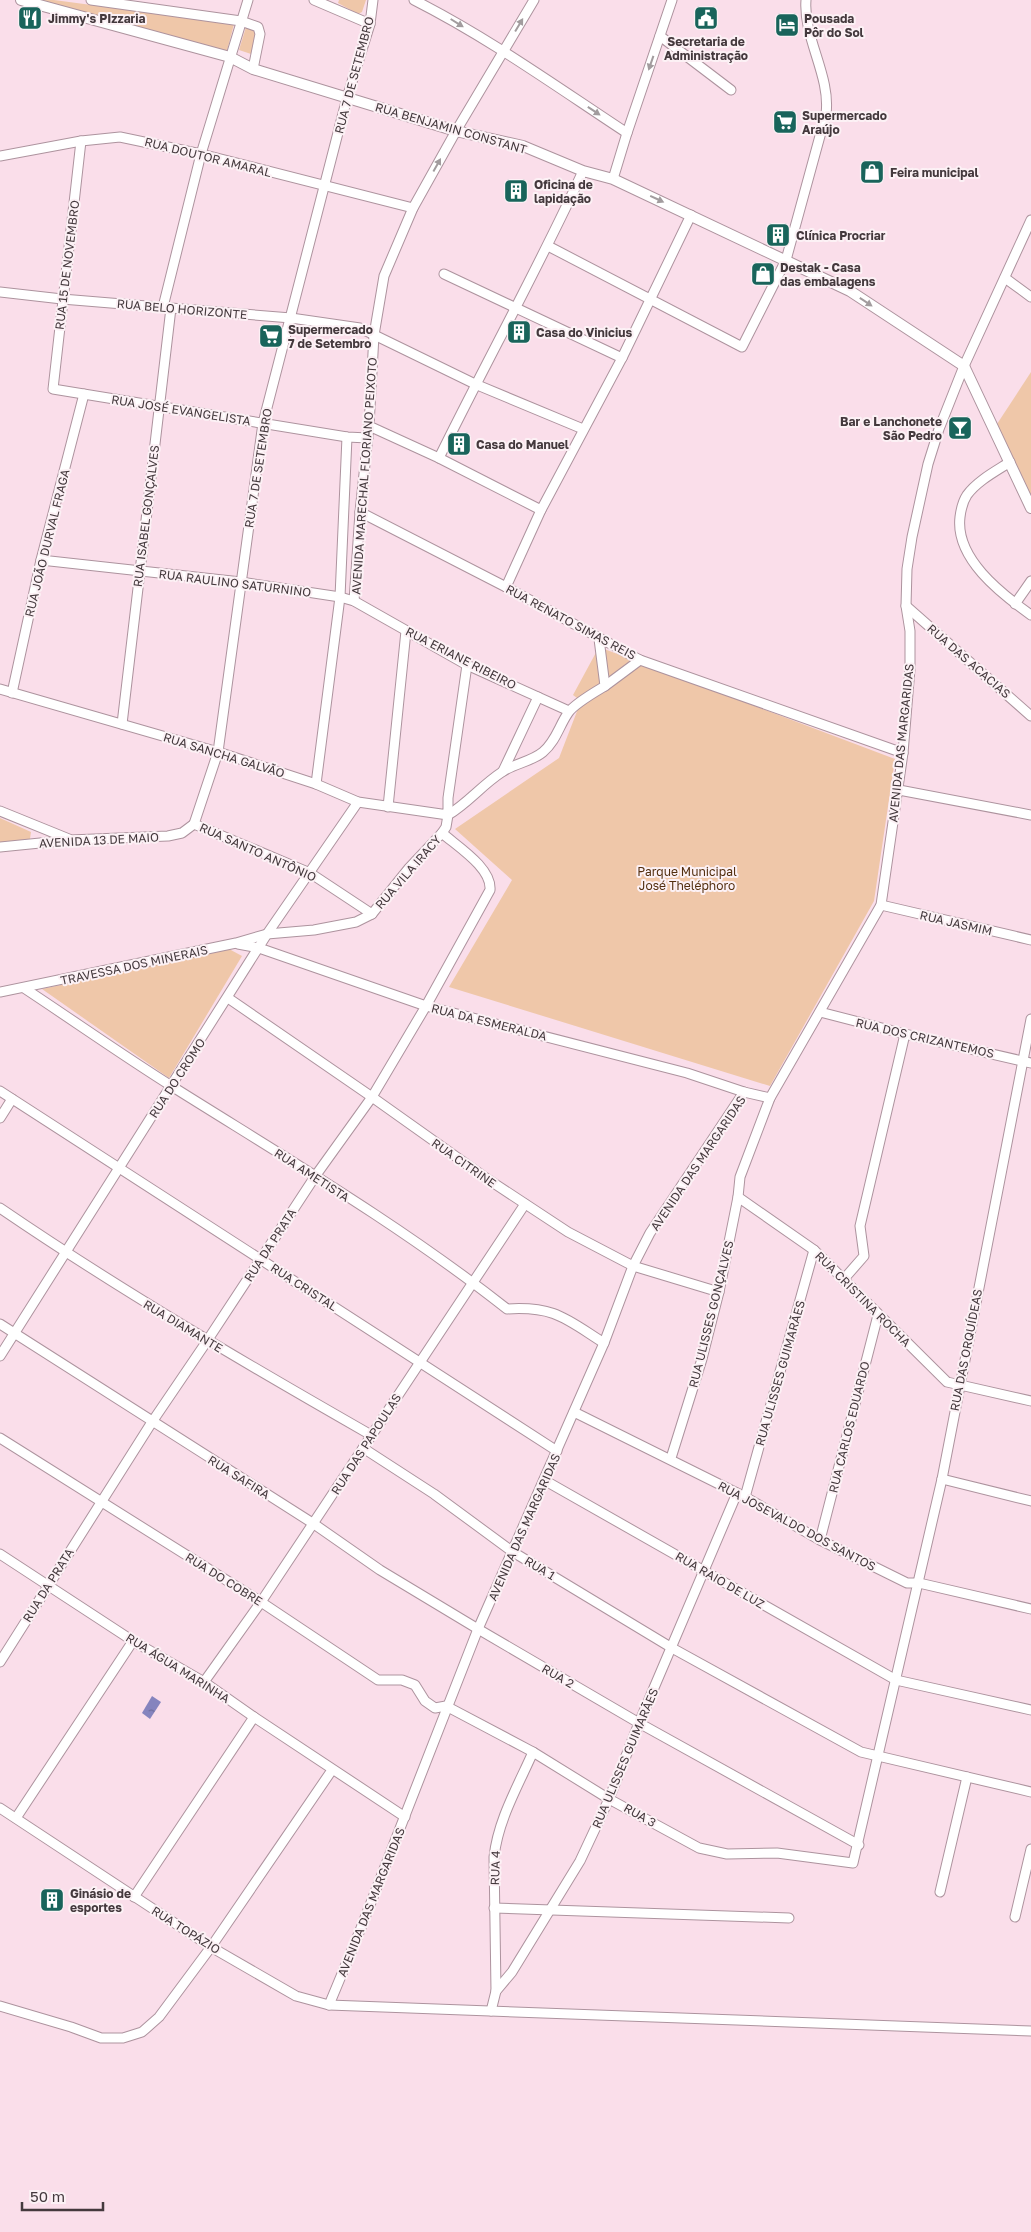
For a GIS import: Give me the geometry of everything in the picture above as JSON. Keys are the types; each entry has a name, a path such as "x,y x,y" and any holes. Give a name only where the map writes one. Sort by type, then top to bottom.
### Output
{"street":[{"name":"RUA BENJAMIN CONSTANT","path":"21,0 230,57 253,69 456,131 523,146 583,171 613,179 850,292 964,366"},
{"path":"91,0 122,2 241,21 255,26 260,30 253,69"},
{"name":"RUA ISABEL GONÇALVES","path":"122,724 159,406 167,308 201,154 248,0"},
{"path":"314,0 330,3 370,24"},
{"name":"RUA 7 DE SETEMBRO","path":"194,824 218,752 263,423 347,98 370,24 373,0"},
{"path":"414,0 450,18 627,133"},
{"name":"AVENIDA MARECHAL FLORIANO PEIXOTO","path":"354,601 360,512 369,426 374,335 384,276 413,208 456,131 534,0"},
{"path":"613,179 672,0"},
{"path":"548,246 742,348 786,260 827,104 807,16 806,0"},
{"path":"660,36 731,90"},
{"name":"RUA DOUTOR AMARAL","path":"0,156 82,140 120,138 201,154 413,208"},
{"name":"RUA 15 DE NOVEMBRO","path":"53,389 82,140"},
{"path":"438,458 548,246 583,171"},
{"path":"506,587 541,510 652,299 691,215"},
{"name":"AVENIDA DAS MARGARIDAS","path":"738,1197 740,1176 770,1098 881,905 899,790 910,669 910,631 906,606 907,568 928,464 939,428 964,366 1031,220"},
{"path":"444,274 622,358"},
{"path":"1005,278 1031,297"},
{"name":"RUA BELO HORIZONTE","path":"0,292 291,318 360,328 475,384 583,429"},
{"path":"964,366 1031,508"},
{"name":"RUA JOSÉ EVANGELISTA","path":"53,389 347,437 368,438"},
{"name":"RUA JOÃO DURVAL FRAGA","path":"12,693 41,560 84,394"},
{"path":"369,426 438,458 541,510"},
{"name":"AVENIDA MARECHAL FLORIANO PEIXOTO","path":"316,784 340,597 347,437"},
{"path":"1010,462 967,494 961,512 959,533 973,561 990,581 1031,615"},
{"name":"RUA RENATO SIMAS REIS","path":"360,512 506,587 640,660 903,753"},
{"name":"RUA RAULINO SATURNINO","path":"41,560 241,582 340,597 354,601"},
{"path":"1016,604 1031,581"},
{"name":"RUA ERIANE RIBEIRO","path":"354,601 467,665 569,711"},
{"name":"RUA DAS ACACIAS","path":"906,606 1031,716"},
{"path":"388,807 406,631"},
{"path":"599,639 605,686"},
{"path":"448,815 464,805 481,787 503,771 534,758 544,751 554,739 569,711 640,660"},
{"name":"RUA VILA IRACY","path":"372,914 409,868 446,827 448,798 467,665"},
{"name":"RUA SANCHA GALVÃO","path":"0,689 218,752 316,784 358,802 448,815"},
{"path":"503,771 538,697"},
{"path":"899,790 1031,815"},
{"name":"RUA DO CROMO","path":"0,1356 267,934 358,802"},
{"path":"0,810 70,840"},
{"name":"AVENIDA 13 DE MAIO","path":"0,847 70,840 168,836 182,833 194,824"},
{"name":"RUA SANTO ANTÔNIO","path":"194,824 310,873 372,914"},
{"name":"RUA DA PRATA","path":"0,1662 152,1422 316,1176 372,1097 426,1006 490,890 491,881 486,871 442,833"},
{"name":"RUA JASMIM","path":"881,905 1031,940"},
{"name":"TRAVESSA DOS MINERAIS","path":"0,992 236,943 267,934 314,930 356,922 372,914"},
{"name":"RUA DA ESMERALDA","path":"236,943 259,948 426,1006 687,1072 744,1092"},
{"name":"RUA AMETISTA","path":"24,988 171,1086 316,1176 474,1283 507,1309 532,1308 559,1314 604,1342"},
{"name":"RUA CITRINE","path":"228,998 568,1232 633,1266 719,1292"},
{"name":"RUA DOS CRIZANTEMOS","path":"820,1012 1027,1062"},
{"name":"RUA DAS ORQUÍDEAS","path":"853,1863 859,1845 942,1479 959,1386 1027,1062 1031,1019"},
{"path":"843,1280 864,1256 860,1226 905,1034"},
{"name":"RUA CRISTAL","path":"0,1091 557,1451"},
{"name":"AVENIDA DAS MARGARIDAS","path":"329,2005 405,1817 446,1706 604,1342 633,1266 650,1233 744,1092 770,1098"},
{"path":"0,1118 12,1099"},
{"name":"RUA CRISTINA ROCHA","path":"738,1197 814,1250 947,1382 1031,1401"},
{"name":"RUA ULISSES GONÇALVES","path":"671,1458 702,1359 719,1292 738,1197"},
{"name":"RUA DAS PAPOULAS","path":"204,1682 314,1524 525,1204"},
{"name":"RUA DIAMANTE","path":"0,1208 66,1254 207,1341 371,1435"},
{"name":"RUA ULISSES GUIMARÃES","path":"491,2011 496,1991 512,1972 580,1861 609,1798 638,1723 704,1571 741,1495 814,1250"},
{"name":"RUA CARLOS EDUARDO","path":"820,1540 878,1314"},
{"name":"RUA SAFIRA","path":"0,1324 314,1524 380,1570 478,1629"},
{"name":"RUA JOSEVALDO DOS SANTOS","path":"574,1412 671,1458 820,1540 907,1583 919,1583 1031,1609"},
{"name":"RUA DO COBRE","path":"0,1438 261,1602 378,1680 402,1680 415,1685 425,1701 435,1708 446,1706"},
{"name":"RUA 1","path":"363,1448 434,1494 513,1552 672,1648 861,1752 878,1758 1031,1792"},
{"path":"942,1479 1031,1501"},
{"name":"RUA RAIO DE LUZ","path":"544,1480 896,1680 1031,1710"},
{"name":"RUA ÁGUA MARINHA","path":"0,1554 133,1641 204,1682 332,1770 405,1817"},
{"name":"RUA 2","path":"478,1629 638,1723 859,1845"},
{"path":"16,1818 133,1641"},
{"name":"RUA 3","path":"446,1706 533,1752 609,1798 699,1848 714,1853 777,1853 853,1863"},
{"path":"134,1897 254,1717"},
{"name":"RUA 4","path":"496,1991 494,1908 496,1842 500,1828 533,1752"},
{"path":"1,2006 101,2038 124,2038 142,2032 159,2017 211,1947 332,1770"},
{"path":"940,1892 967,1777"},
{"name":"RUA TOPÁZIO","path":"0,1808 211,1947 296,1996 329,2005 1031,2031"},
{"path":"1015,1917 1031,1849"},
{"path":"494,1908 789,1918"}],"green space":[{"path":"36,0 54,0 234,24 227,51"},
{"path":"339,0 366,0 362,12 358,14 338,3"},
{"path":"246,27 256,30 257,35 251,54 239,50"},
{"path":"1031,372 1031,501 997,424"},
{"name":"Parque Municipal José Theléphoro","path":"599,647 895,759 874,901 770,1086 449,987 512,880 455,829 559,758 581,701 573,695"},
{"path":"0,818 31,832 30,839 0,843"},
{"path":"229,949 242,956 169,1078 42,989"}],"water":[{"path":"152,1696 161,1702 150,1719 142,1713"}],"place":[{"name":"Jimmy's PIzzaria","path":"30,18"},
{"name":"Secretaria de Administração","path":"706,18"},
{"name":"Pousada Pôr do Sol","path":"787,25"},
{"name":"Supermercado Araújo","path":"785,122"},
{"name":"Feira municipal","path":"872,172"},
{"name":"Oficina de lapidação","path":"516,191"},
{"name":"Clínica Procriar","path":"778,235"},
{"name":"Destak - Casa das embalagens","path":"763,274"},
{"name":"Casa do Vinicius","path":"519,332"},
{"name":"Supermercado 7 de Setembro","path":"271,336"},
{"name":"Bar e Lanchonete São Pedro","path":"960,428"},
{"name":"Casa do Manuel","path":"459,444"},
{"name":"Ginásio de esportes","path":"52,1900"}]}
